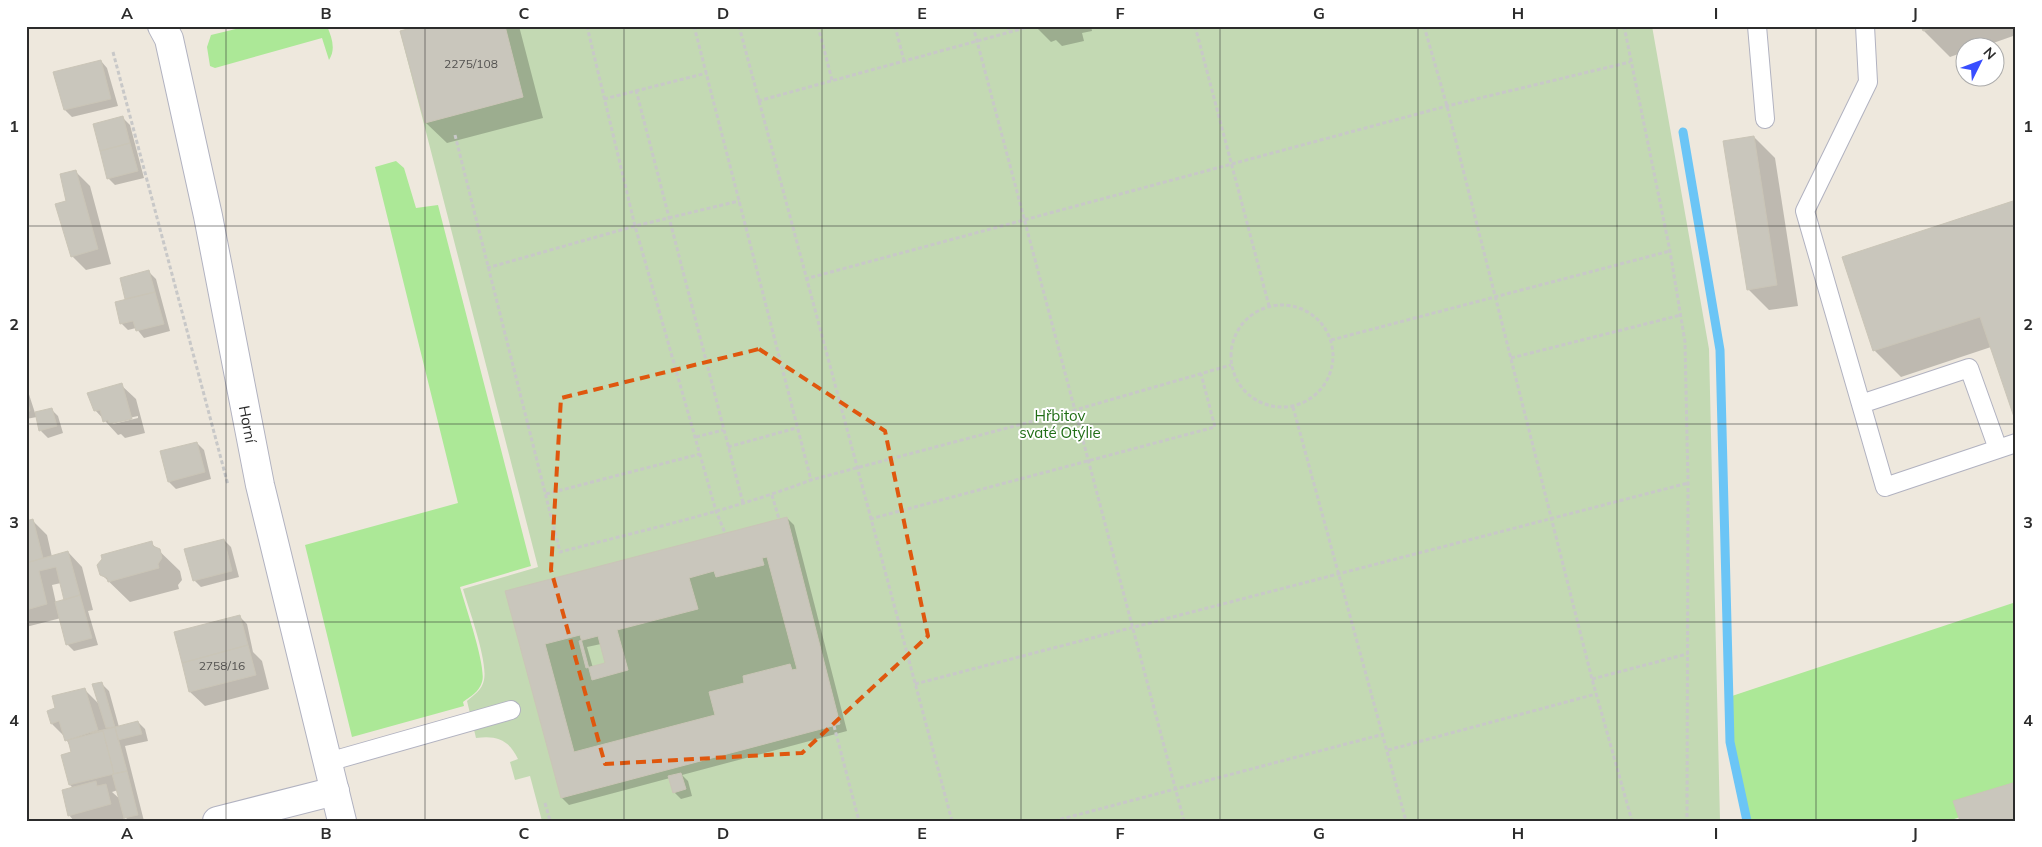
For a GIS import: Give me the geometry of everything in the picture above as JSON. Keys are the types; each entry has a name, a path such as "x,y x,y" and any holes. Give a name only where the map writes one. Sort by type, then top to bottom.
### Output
{"street":[{"name":"Horní","path":"162,26 169,39 208,216 260,485 342,821"},
{"path":"217,821 335,791"}],"lane":[{"path":"1757,26 1765,119"},
{"path":"1865,26 1868,82 1805,211 1885,487 2016,443"},
{"path":"1861,404 1969,368 1998,449"},
{"path":"328,762 511,710"}],"path":[{"path":"587,26 635,226 716,511 725,533"},
{"path":"694,26 740,201 796,428 811,480"},
{"path":"739,26 805,279 952,821"},
{"path":"818,26 832,80"},
{"path":"895,26 904,61"},
{"path":"973,26 1135,629 1184,821"},
{"path":"1008,26 1009,32"},
{"path":"758,101 1032,26"},
{"path":"1195,26 1269,306"},
{"path":"1424,26 1447,106 1592,679 1632,821"},
{"path":"1624,26 1670,251 1685,342 1688,483 1687,821"},
{"path":"114,52 230,493"},
{"path":"805,279 1024,218 1447,106 1630,62"},
{"path":"604,99 707,73"},
{"path":"636,90 743,503"},
{"path":"455,135 560,552 716,511 772,495 811,480 1075,410 1231,365"},
{"path":"487,268 635,226 740,201"},
{"path":"1331,340 1670,251"},
{"path":"1291,305 1308,312 1322,324 1331,340 1334,358 1325,384 1312,398 1293,406 1268,406 1252,398 1239,384 1231,365 1231,346 1236,332 1248,317 1269,306 1291,305"},
{"path":"1511,358 1680,315"},
{"path":"870,519 1215,427 1201,374"},
{"path":"1293,406 1337,573 1384,734 1406,821"},
{"path":"728,447 796,428"},
{"path":"696,437 723,430"},
{"path":"546,494 701,454"},
{"path":"914,684 1135,629 1337,573 1688,483"},
{"path":"772,495 779,519"},
{"path":"1592,679 1687,654"},
{"path":"1388,750 1596,694"},
{"path":"834,726 859,821"},
{"path":"1054,821 1384,734"},
{"path":"546,803 550,821"}],"highlighted area":[{"path":"759,349 885,431 928,636 802,753 605,764 551,570 561,398"}],"green space":[{"path":"248,26 327,26 332,43 331,56 329,60 322,38 215,68 210,66 207,47 211,35"},
{"name":"Hřbitov svaté Otýlie","path":"419,26 1652,26 1709,349 1720,821 542,821 530,776 515,780 510,762 518,759 511,747 502,740 490,737 476,738 467,701 481,687 484,680 484,671 481,648 463,589 538,567 400,31"},
{"path":"396,161 404,168 416,208 438,205 531,566 460,587 479,651 483,675 479,688 463,702 464,706 352,737 305,545 458,503 375,167"},
{"path":"2016,602 2016,799 1948,821 1747,821 1735,775 1733,759 1731,728 1732,696"}],"building":[{"path":"419,26 505,26 523,97 425,123 400,31"},
{"path":"1921,26 1939,26 1923,31"},
{"path":"101,60 111,99 64,110 53,72"},
{"path":"123,116 130,143 100,151 93,124"},
{"path":"1754,136 1777,285 1747,290 1723,141"},
{"path":"130,143 138,171 107,179 100,151"},
{"path":"76,170 98,249 71,257 55,204 66,201 60,174"},
{"path":"2016,200 2015,420 1980,317 1873,351 1842,257"},
{"path":"149,270 155,292 125,299 120,278"},
{"path":"155,292 164,324 136,331 133,321 120,324 115,302"},
{"path":"122,383 132,419 109,424 108,420 103,422 100,410 94,411 87,393"},
{"path":"26,394 30,411 26,412"},
{"path":"52,408 57,426 39,431 35,412"},
{"path":"197,442 205,472 168,482 160,451"},
{"path":"787,517 840,724 561,798 505,591","holes":["598,636 605,663 586,668 579,641"]},
{"path":"33,519 43,558 26,563 26,521"},
{"path":"224,539 232,571 193,581 184,549"},
{"path":"152,541 153,546 160,549 162,558 158,564 159,568 108,582 107,578 100,575 97,565 102,559 101,555"},
{"path":"68,551 80,595 64,600 56,567 39,571 47,604 26,610 26,563"},
{"path":"767,557 797,669 792,670 790,664 743,676 744,683 709,692 715,715 574,752 545,644 580,635 592,680 628,670 617,630 698,609 689,578 714,571 716,577 764,565 762,558"},
{"path":"80,595 92,638 66,645 55,602"},
{"path":"240,615 248,645 182,663 174,632"},
{"path":"248,645 256,675 189,692 182,663"},
{"path":"102,682 115,727 106,728 92,684"},
{"path":"85,688 98,730 65,741 59,721 51,724 47,711 55,708 52,696"},
{"path":"138,721 142,734 118,740 115,727"},
{"path":"115,727 127,771 114,774 103,731 90,733"},
{"path":"103,731 114,774 69,785 61,755 71,752 68,740"},
{"path":"127,771 138,815 124,818 112,774"},
{"path":"681,773 686,789 673,793 668,776"},
{"path":"96,781 97,786 106,784 111,804 68,816 62,790"},
{"path":"2016,782 2016,821 1960,821 1953,801"}],"waterway":[{"path":"1683,132 1720,350 1730,742 1747,821"}]}
